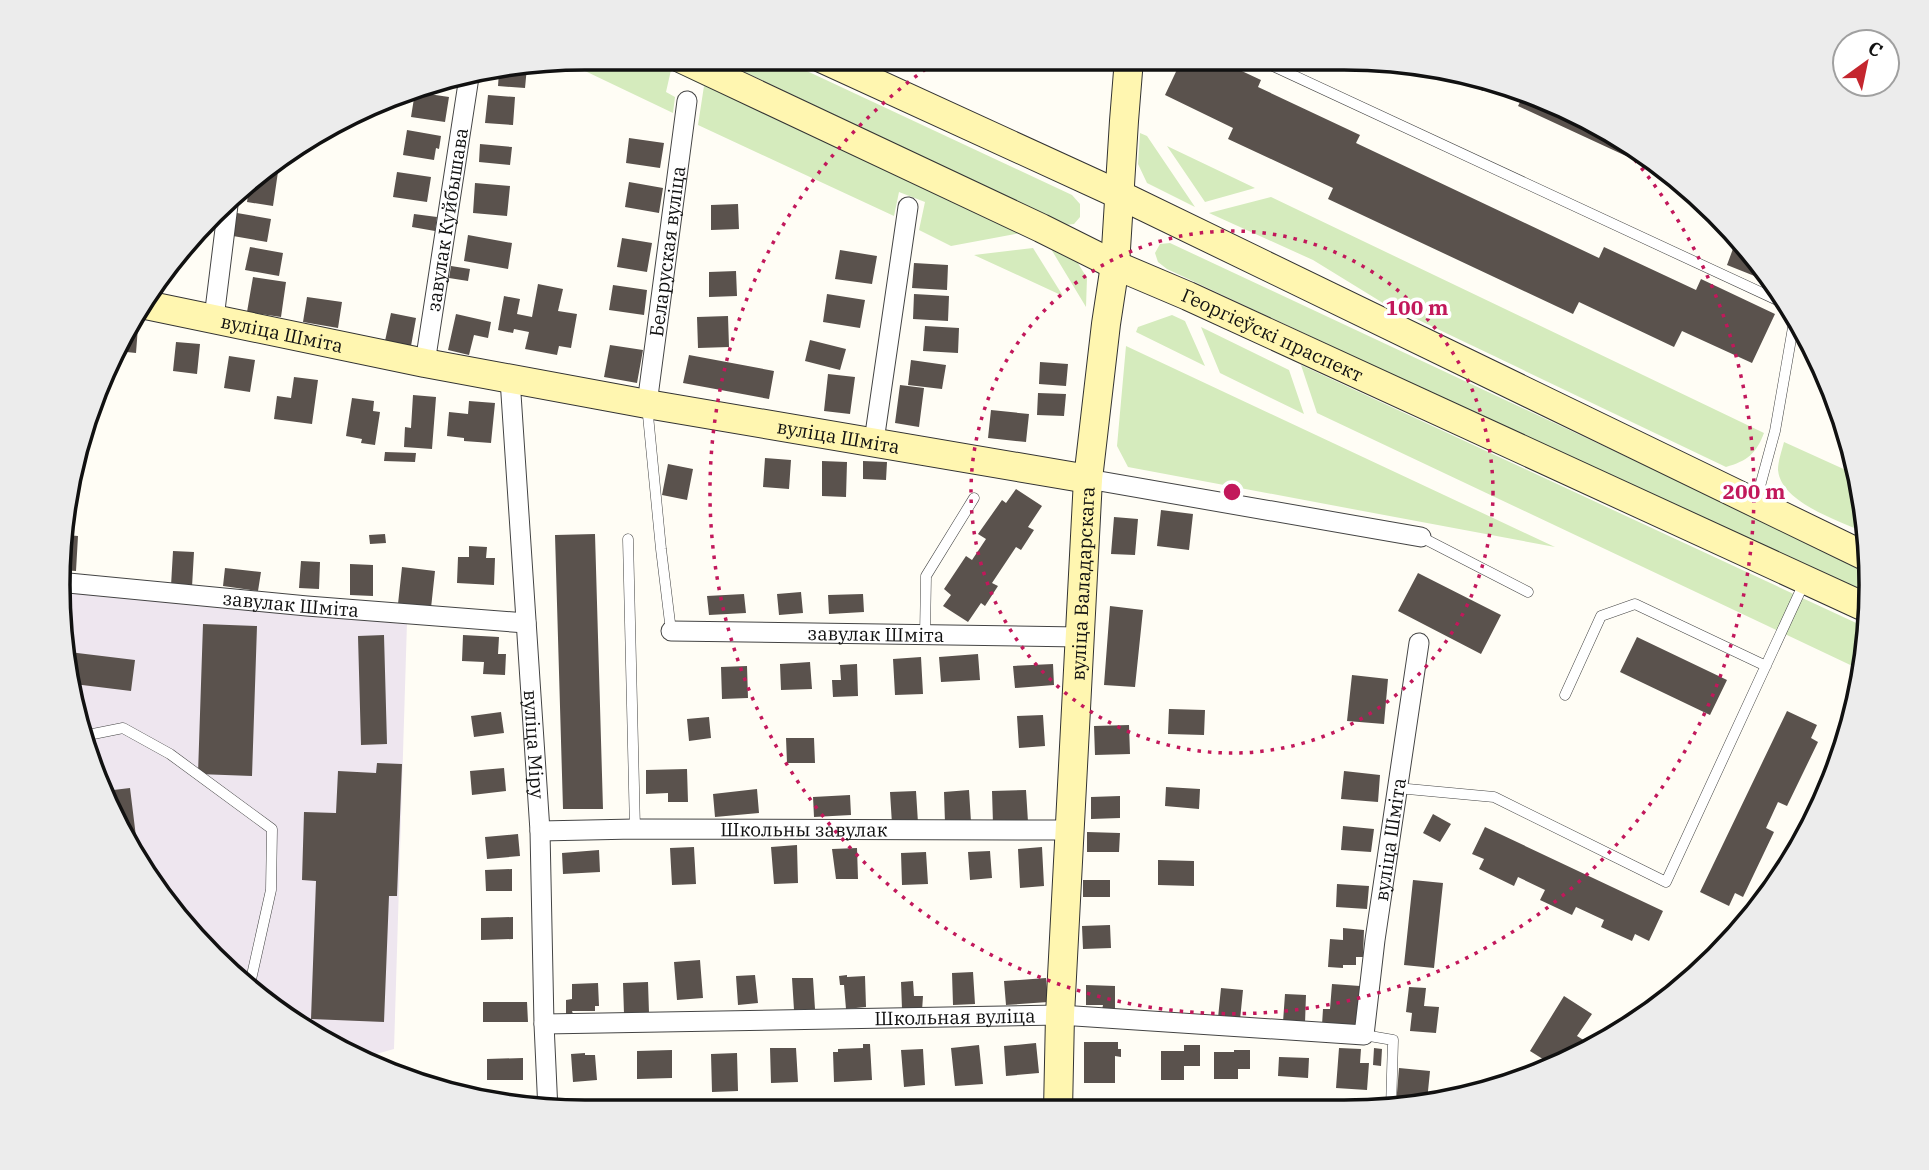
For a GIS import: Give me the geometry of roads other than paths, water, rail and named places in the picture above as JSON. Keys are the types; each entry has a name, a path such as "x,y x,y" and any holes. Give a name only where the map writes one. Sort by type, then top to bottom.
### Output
{"main road":[{"name":"Георгіеўскі праспект","path":"705,70 1115,265 1858,604"},
{"path":"847,70 1120,195 1858,553"},
{"name":"вуліца Валадарскага","path":"1058,1100 1060,1015 1088,479 1115,265 1128,70"},
{"name":"вуліца Шміта","path":"152,306 510,379 1088,479"}],"street":[{"name":"завулак Куйбышава","path":"425,363 468,84"},
{"name":"Беларуская вуліца","path":"647,404 687,101"},
{"path":"874,441 908,207"},
{"path":"214,318 227,216"},
{"name":"вуліца Міру","path":"510,379 540,831 547,1099"},
{"name":"вуліца Шміта","path":"1088,479 1421,537"},
{"name":"завулак Шміта","path":"70,583 306,606 526,623"},
{"name":"завулак Шміта","path":"671,631 1079,637"},
{"name":"вуліца Шміта","path":"1364,1035 1374,940 1419,643"},
{"name":"Школьны завулак","path":"540,831 1069,830"},
{"name":"Школьная вуліца","path":"544,1024 1060,1015 1364,1035"}],"lane":[{"path":"1282,70 1771,297"},
{"path":"1756,503 1775,431 1793,333"},
{"path":"647,404 671,631"},
{"path":"925,635 926,576 974,498"},
{"name":"вуліца Шміта","path":"1421,537 1528,592"},
{"path":"628,539 635,829"},
{"path":"1397,788 1494,797 1666,882 1806,580"},
{"path":"1565,695 1601,616 1635,604 1766,666"},
{"path":"92,734 123,728 170,754 272,829 271,890 251,977"},
{"path":"1364,1035 1393,1040 1391,1098"}]}
